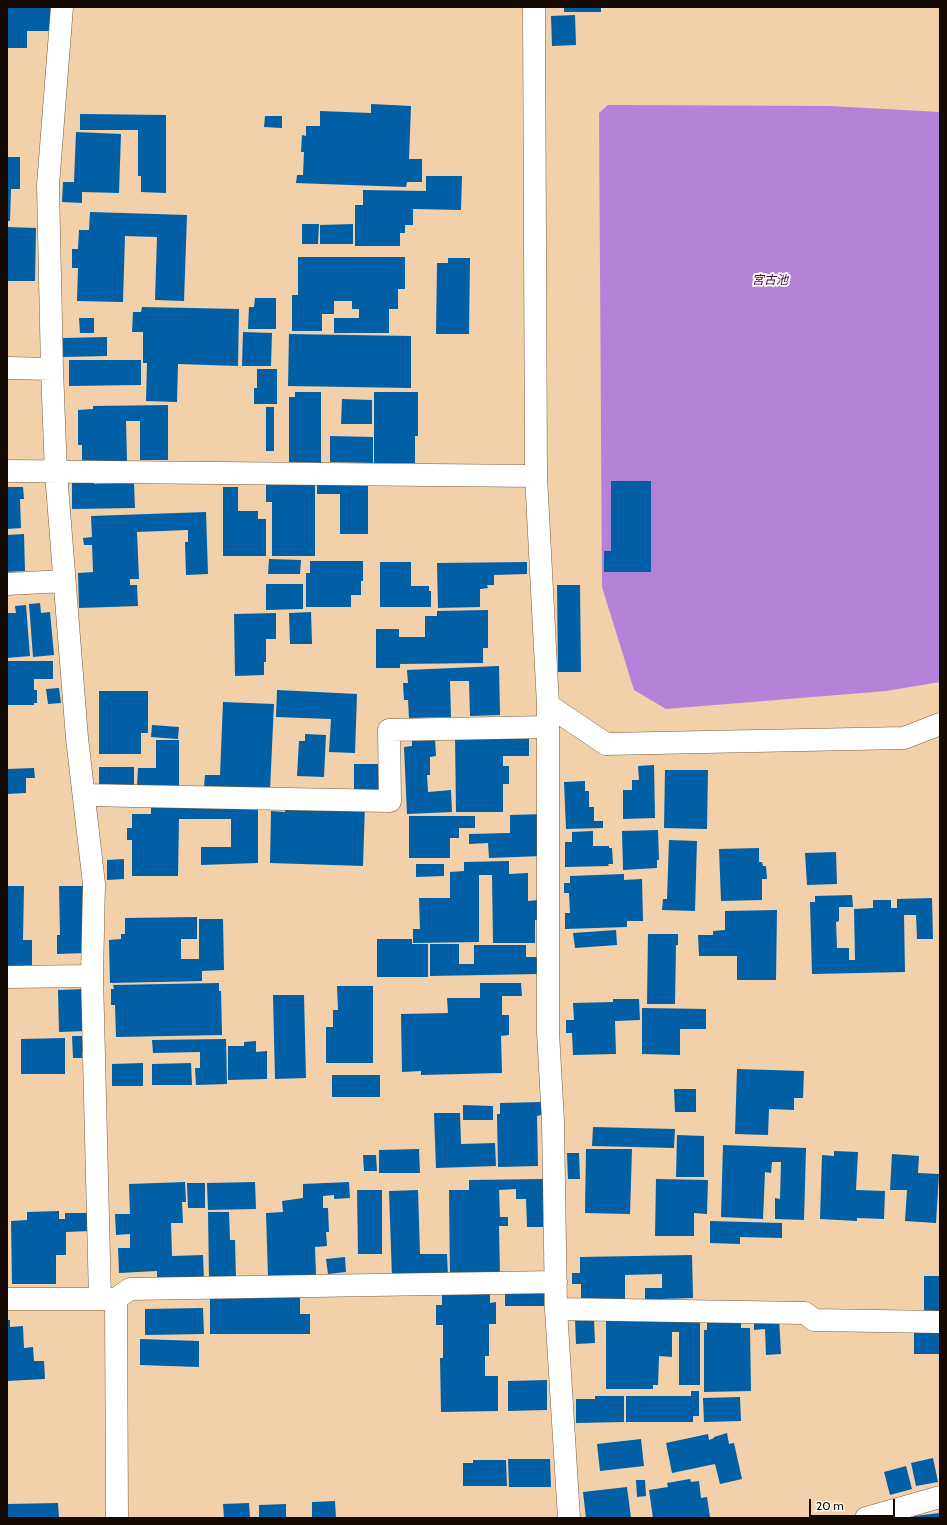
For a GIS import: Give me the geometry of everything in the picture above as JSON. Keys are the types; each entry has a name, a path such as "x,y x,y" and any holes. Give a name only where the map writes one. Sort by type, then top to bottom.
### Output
{"street":[{"path":"62,7 48,185 52,370 56,472 64,582 77,738 94,884 92,976 117,1518"},
{"path":"534,7 536,476 548,705 548,1032 553,1121 556,1310 569,1518"},
{"path":"7,368 52,370"},
{"path":"7,471 536,476"},
{"path":"7,584 64,582"},
{"path":"548,705 606,744 904,738 940,724"},
{"path":"84,795 390,801 389,730 548,727"},
{"path":"7,977 92,976"},
{"path":"7,1299 108,1299 130,1289 556,1282"},
{"path":"556,1310 805,1313 814,1320 940,1322"},
{"path":"866,1518 940,1497"}],"water":[{"name":"宮古池","path":"608,105 829,106 940,112 940,682 886,691 666,709 634,690 602,587 599,113"}],"building":[{"path":"7,7 52,7 53,31 27,31 27,48 7,48"},
{"path":"564,7 601,7 601,12 564,12"},
{"path":"575,15 576,45 552,46 551,16"},
{"path":"371,104 411,106 409,159 422,159 422,182 407,182 406,187 296,183 297,175 303,175 304,152 301,152 302,135 306,136 306,126 320,126 320,111 371,113"},
{"path":"80,114 166,115 166,193 141,192 141,176 138,176 138,130 80,130"},
{"path":"265,116 282,116 282,128 264,127"},
{"path":"76,132 121,134 119,193 82,192 82,203 62,202 63,182 74,182"},
{"path":"7,157 20,157 20,189 11,189 10,221 7,221"},
{"path":"426,176 462,176 461,210 413,209 413,225 405,225 405,233 400,233 400,246 355,246 355,205 363,205 363,190 426,191"},
{"path":"90,212 187,215 184,301 155,300 157,237 125,236 123,302 77,301 78,268 72,268 72,249 78,249 79,230 89,230"},
{"path":"302,224 319,224 318,244 302,244"},
{"path":"353,224 353,244 320,244 320,225"},
{"path":"7,227 36,228 35,281 7,281"},
{"path":"298,257 405,257 405,289 398,289 398,309 389,309 389,333 334,333 334,318 359,318 359,309 352,309 352,301 334,301 334,314 322,314 322,331 292,331 292,295 298,295"},
{"path":"448,258 470,258 469,334 436,334 437,263 448,263"},
{"path":"255,298 276,298 276,329 248,329 249,307 254,307"},
{"path":"142,307 239,309 238,366 178,364 177,402 146,401 147,363 143,363 143,332 132,332 133,312 141,312"},
{"path":"79,318 94,318 94,333 80,333"},
{"path":"243,332 272,333 271,366 242,366"},
{"path":"289,334 411,336 411,388 288,386"},
{"path":"107,337 107,356 63,357 63,338"},
{"path":"69,360 141,360 141,385 69,386"},
{"path":"257,369 277,369 277,404 254,404 254,388 257,388"},
{"path":"295,392 321,392 321,463 289,462 289,397 295,397"},
{"path":"374,392 418,392 418,436 415,436 415,463 374,463"},
{"path":"342,399 372,400 372,424 341,424"},
{"path":"168,405 168,460 140,460 140,421 126,421 127,462 82,462 82,445 78,445 78,410 93,409 93,406"},
{"path":"266,407 274,407 274,451 266,451"},
{"path":"330,436 373,437 373,463 330,462"},
{"path":"72,475 94,475 94,484 134,483 135,508 72,509"},
{"path":"315,478 315,556 272,556 272,502 266,502 266,484"},
{"path":"317,478 368,478 368,534 340,534 340,494 317,494"},
{"path":"611,481 651,481 651,572 604,572 604,551 611,551"},
{"path":"7,487 23,487 24,499 20,499 21,528 7,529"},
{"path":"223,487 238,487 238,511 258,511 258,519 266,519 266,556 223,556"},
{"path":"206,512 208,574 186,575 185,542 188,542 188,530 137,532 139,579 130,579 130,585 137,585 138,606 79,608 78,573 93,572 92,545 84,545 83,538 92,537 91,516"},
{"path":"24,534 25,571 7,572 7,535"},
{"path":"269,559 301,560 300,574 268,574"},
{"path":"310,561 363,561 361,595 351,595 351,607 306,607 306,573 310,573"},
{"path":"380,562 411,562 411,586 429,586 429,591 431,591 431,607 380,607"},
{"path":"527,562 527,574 494,575 494,585 487,585 488,588 480,589 480,607 438,608 437,563"},
{"path":"266,584 303,584 303,609 266,610"},
{"path":"557,585 580,585 581,672 558,672"},
{"path":"40,603 41,613 50,612 54,655 33,657 29,604"},
{"path":"26,605 30,656 7,658 7,613 16,613 15,606"},
{"path":"488,610 488,648 483,648 483,663 400,664 400,668 376,668 376,629 399,629 399,637 425,637 425,616 437,616 437,611"},
{"path":"311,612 312,644 290,644 289,613"},
{"path":"276,613 276,639 266,639 266,662 264,662 264,675 235,676 234,614"},
{"path":"7,661 53,661 53,679 34,679 34,690 37,690 37,703 34,703 34,705 7,705"},
{"path":"499,666 500,715 470,716 469,681 450,681 451,717 409,718 408,700 404,700 403,683 408,683 407,670"},
{"path":"59,688 61,703 48,704 46,689"},
{"path":"277,690 357,694 355,753 329,752 331,719 276,717"},
{"path":"99,691 148,691 148,733 141,733 141,754 99,754"},
{"path":"223,702 274,704 270,790 204,787 205,775 220,775"},
{"path":"152,725 179,727 178,739 151,737"},
{"path":"305,734 326,735 324,777 297,776 299,741 305,741"},
{"path":"529,735 529,756 503,756 503,766 509,766 509,784 503,784 503,812 456,812 455,736"},
{"path":"435,738 436,756 430,757 430,775 427,775 428,792 451,790 452,812 407,814 404,747 412,746 412,739"},
{"path":"156,740 179,740 179,786 137,786 138,768 156,768"},
{"path":"354,764 380,764 380,790 354,790"},
{"path":"654,765 655,818 623,819 623,790 632,790 632,780 639,780 638,766"},
{"path":"99,767 134,767 134,785 99,785"},
{"path":"34,768 35,778 26,778 26,793 7,794 7,769"},
{"path":"665,770 708,770 707,829 664,828"},
{"path":"585,781 585,791 589,791 589,807 594,807 594,821 603,821 603,828 566,829 564,782"},
{"path":"151,799 258,802 258,863 201,865 201,847 231,847 231,819 179,819 178,876 132,876 132,840 127,840 127,828 132,828 132,814 151,814"},
{"path":"286,802 365,803 363,866 270,863 271,811 285,812"},
{"path":"544,814 542,856 489,858 488,843 469,844 469,834 510,833 510,815"},
{"path":"409,816 475,816 475,828 459,828 459,838 450,838 450,858 409,858"},
{"path":"658,830 659,860 657,860 657,868 623,870 622,831"},
{"path":"593,831 593,846 609,846 609,848 612,848 613,864 608,864 609,866 565,867 565,842 572,842 572,832"},
{"path":"669,840 697,841 695,911 662,910 663,899 667,899"},
{"path":"759,848 759,862 762,862 763,866 766,866 767,879 762,879 762,900 721,901 719,849"},
{"path":"836,852 837,884 807,885 805,853"},
{"path":"124,859 124,879 107,880 107,860"},
{"path":"509,861 509,874 528,873 528,901 538,900 538,920 535,920 535,943 493,943 492,875 479,875 479,942 413,943 413,929 420,929 419,898 450,898 450,872 464,871 464,862"},
{"path":"416,864 444,864 444,876 416,877"},
{"path":"624,874 624,880 642,879 643,921 627,921 627,927 565,929 565,913 570,913 569,893 564,893 564,883 570,883 570,876"},
{"path":"7,886 24,886 23,940 32,940 32,968 7,967"},
{"path":"59,886 83,886 85,953 57,954 57,935 60,935"},
{"path":"852,895 853,907 839,907 839,921 836,922 837,948 849,948 849,960 855,960 854,909 873,908 873,900 891,900 891,908 897,908 897,899 932,898 933,939 917,939 916,915 904,915 905,972 812,974 810,902 815,902 815,896"},
{"path":"777,910 776,980 737,980 737,956 699,956 698,935 713,935 713,931 725,930 725,911"},
{"path":"197,917 197,939 181,939 181,959 199,959 199,919 223,919 224,970 202,971 202,981 110,983 109,940 121,939 121,934 125,934 125,918"},
{"path":"616,930 617,945 575,948 573,933"},
{"path":"648,934 678,934 678,945 676,945 675,1004 647,1004"},
{"path":"377,939 412,939 412,944 428,944 428,977 377,977"},
{"path":"430,944 459,944 459,964 474,964 474,945 526,945 526,957 540,957 540,974 430,976"},
{"path":"219,983 219,991 221,991 222,1035 116,1037 115,1005 111,1005 111,989 114,989 113,985"},
{"path":"480,983 521,983 522,996 502,996 502,1015 509,1015 509,1035 501,1036 502,1073 421,1075 421,1071 402,1072 401,1014 448,1013 447,998 480,998"},
{"path":"337,986 373,986 373,1063 326,1063 326,1027 333,1027 333,1010 338,1010"},
{"path":"85,989 86,1031 59,1032 58,990"},
{"path":"273,995 304,995 306,1078 275,1079"},
{"path":"613,999 639,999 640,1020 615,1021 616,1054 573,1055 572,1033 566,1033 566,1020 574,1020 573,1003 613,1002"},
{"path":"642,1008 706,1009 706,1029 680,1029 680,1055 642,1054"},
{"path":"72,1036 84,1036 85,1051 82,1052 82,1058 73,1058"},
{"path":"65,1038 65,1074 21,1074 21,1039"},
{"path":"226,1039 227,1084 196,1085 195,1068 200,1068 200,1052 153,1053 152,1040"},
{"path":"256,1041 256,1052 267,1051 267,1079 228,1080 228,1046 244,1046 244,1042"},
{"path":"143,1063 143,1086 112,1086 112,1064"},
{"path":"191,1063 192,1085 152,1085 152,1064"},
{"path":"737,1069 804,1071 803,1098 794,1098 794,1110 769,1109 768,1135 735,1134"},
{"path":"332,1075 380,1075 380,1097 332,1097"},
{"path":"674,1089 696,1089 696,1112 675,1112"},
{"path":"541,1102 541,1115 537,1116 538,1166 498,1167 497,1114 500,1114 500,1103"},
{"path":"463,1105 493,1106 493,1120 463,1120"},
{"path":"434,1113 460,1113 461,1144 495,1143 496,1166 436,1168"},
{"path":"593,1127 675,1129 674,1148 592,1146"},
{"path":"677,1135 704,1136 704,1177 676,1177"},
{"path":"723,1145 806,1148 804,1220 775,1219 775,1198 780,1199 781,1162 772,1162 771,1173 765,1172 763,1219 721,1217"},
{"path":"419,1149 420,1173 379,1173 379,1150"},
{"path":"586,1149 632,1149 630,1214 585,1213"},
{"path":"834,1151 858,1152 856,1190 885,1191 884,1219 857,1218 857,1221 820,1219 822,1155 834,1156"},
{"path":"567,1153 579,1153 580,1179 568,1179"},
{"path":"892,1154 919,1156 918,1173 939,1174 936,1223 905,1221 907,1190 890,1190"},
{"path":"363,1155 376,1155 377,1171 364,1171"},
{"path":"543,1179 543,1227 527,1227 526,1199 516,1199 516,1189 499,1190 500,1217 508,1217 508,1226 499,1226 500,1277 450,1278 449,1190 469,1190 469,1180"},
{"path":"656,1179 708,1180 707,1214 694,1213 694,1236 655,1236"},
{"path":"185,1182 186,1202 182,1202 183,1223 171,1223 172,1256 203,1255 204,1280 157,1281 157,1271 119,1273 118,1248 130,1248 130,1234 116,1235 115,1214 130,1214 129,1184"},
{"path":"255,1182 256,1209 208,1210 207,1183"},
{"path":"349,1182 350,1198 334,1199 334,1195 323,1196 323,1208 328,1208 329,1232 326,1232 327,1246 315,1247 316,1275 268,1277 266,1213 283,1212 282,1201 303,1198 303,1184"},
{"path":"187,1183 205,1183 205,1208 188,1208"},
{"path":"357,1190 382,1190 382,1254 358,1254"},
{"path":"418,1190 420,1254 447,1254 448,1276 392,1278 389,1191"},
{"path":"59,1211 59,1219 65,1219 65,1213 88,1213 89,1231 66,1232 66,1255 56,1255 56,1284 12,1284 11,1221 27,1220 27,1212"},
{"path":"208,1212 229,1212 230,1240 235,1240 236,1279 209,1280"},
{"path":"710,1221 782,1223 782,1238 740,1237 740,1244 710,1243"},
{"path":"692,1255 693,1298 662,1299 662,1304 645,1304 645,1288 662,1288 662,1274 625,1275 625,1304 581,1305 581,1284 572,1284 572,1273 580,1273 580,1257"},
{"path":"345,1257 346,1272 328,1274 326,1259"},
{"path":"924,1276 940,1276 940,1315 924,1315"},
{"path":"442,1293 490,1293 490,1303 496,1302 496,1324 489,1324 489,1356 485,1356 485,1376 498,1376 498,1411 441,1412 440,1358 443,1358 443,1325 436,1325 436,1305 442,1305"},
{"path":"505,1293 544,1293 544,1306 505,1306"},
{"path":"300,1294 300,1314 310,1314 310,1334 210,1334 210,1295"},
{"path":"203,1308 204,1334 145,1335 145,1309"},
{"path":"741,1317 741,1328 750,1328 751,1391 704,1392 704,1330 707,1330 707,1321"},
{"path":"779,1317 781,1354 766,1355 765,1329 754,1330 754,1319"},
{"path":"575,1319 594,1319 595,1343 576,1344"},
{"path":"606,1319 700,1319 700,1385 679,1385 679,1332 672,1332 672,1357 659,1356 658,1385 653,1385 653,1389 606,1389"},
{"path":"7,1320 10,1320 10,1327 23,1326 24,1348 33,1347 34,1361 44,1361 45,1379 7,1381"},
{"path":"940,1329 940,1354 914,1354 914,1330"},
{"path":"140,1339 199,1341 199,1367 140,1365"},
{"path":"547,1380 547,1410 508,1411 508,1381"},
{"path":"691,1391 699,1391 699,1416 693,1416 693,1422 626,1422 626,1396 691,1396"},
{"path":"595,1396 624,1396 624,1422 576,1423 576,1399 595,1399"},
{"path":"740,1397 741,1421 704,1422 703,1398"},
{"path":"727,1433 729,1444 734,1443 742,1479 720,1484 715,1464 672,1473 666,1443 708,1434 709,1440"},
{"path":"641,1439 644,1466 600,1471 597,1444"},
{"path":"933,1458 938,1482 916,1486 911,1463"},
{"path":"508,1459 550,1459 551,1487 509,1487"},
{"path":"473,1460 506,1460 507,1486 463,1486 463,1463 473,1463"},
{"path":"906,1466 912,1489 890,1495 884,1472"},
{"path":"690,1479 691,1482 699,1481 701,1498 707,1497 710,1517 653,1518 649,1490 668,1487 667,1483"},
{"path":"636,1480 645,1480 646,1496 637,1497"},
{"path":"627,1487 631,1518 586,1518 583,1492"},
{"path":"335,1501 336,1518 312,1518 312,1502"},
{"path":"58,1503 59,1518 7,1518 7,1504"},
{"path":"249,1503 250,1518 224,1518 223,1504"},
{"path":"286,1504 286,1518 259,1518 259,1505"},
{"path":"940,1513 940,1518 914,1518 914,1516"}]}
